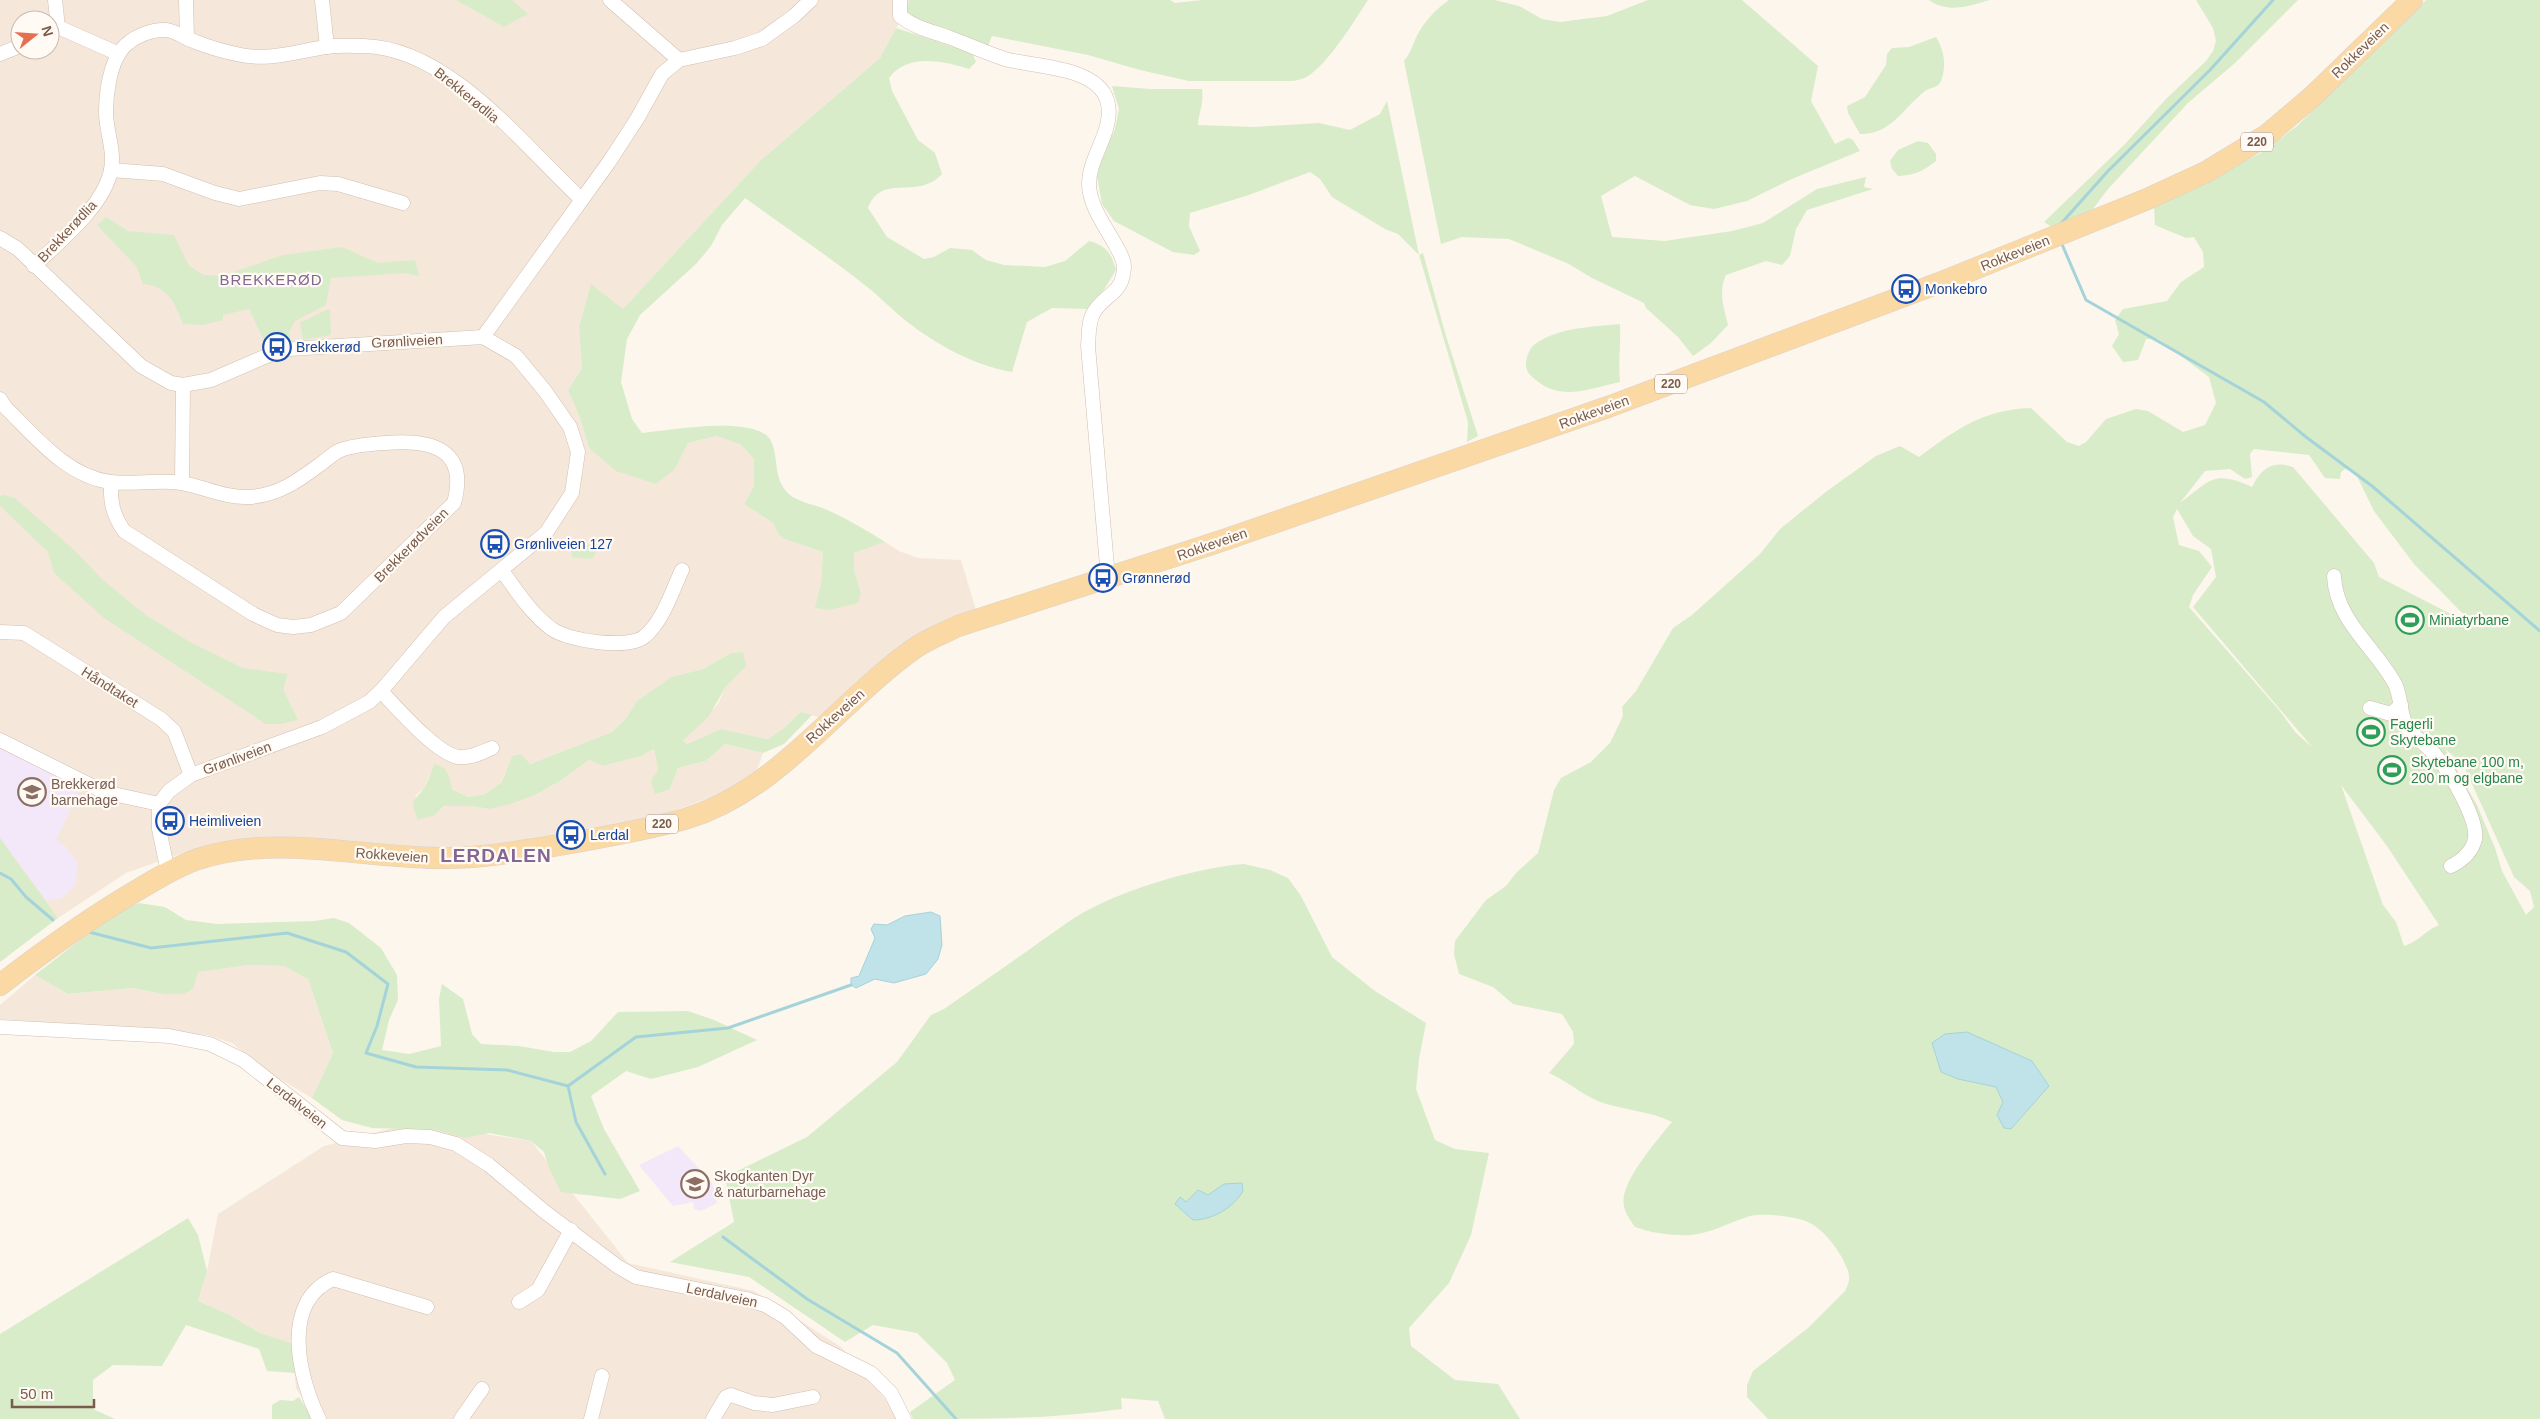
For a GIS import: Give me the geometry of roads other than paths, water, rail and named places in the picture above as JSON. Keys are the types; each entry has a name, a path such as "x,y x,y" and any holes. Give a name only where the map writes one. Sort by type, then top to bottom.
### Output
{"main road":[{"name":"Rokkeveien","path":"0,985 70,933 168,872 213,856 269,848 434,858 480,856 604,837 686,818 729,801 766,777 883,673 918,646 958,626 1108,578 1608,407 2060,235 2206,172 2253,145 2284,122 2412,0"}],"street":[{"path":"186,0 186,38"},
{"path":"322,0 327,47"},
{"path":"610,0 679,60"},
{"path":"483,337 637,119 662,74 679,60 735,48 762,39 794,16 811,0"},
{"path":"900,0 900,16 917,27 1006,59 1064,70 1086,77 1103,92 1107,100 1107,126 1092,164 1089,184 1093,206 1124,264 1122,283 1094,312 1089,326 1088,346 1108,578"},
{"name":"Brekkerødlia","path":"34,266 91,210 104,188 111,170 112,142 106,113 109,84 119,54 136,37 146,33 167,30 186,38 247,56 296,53 327,47 380,47 412,55 429,64 472,95 581,200"},
{"path":"60,31 119,54"},
{"path":"111,170 163,174 215,193 240,199 320,183 338,184 403,203"},
{"name":"Grønliveien","path":"0,238 18,249 141,366 157,376 183,385 211,380 271,354 289,350 483,337 516,356 542,387 570,427 578,452 572,493 546,533 444,617 381,691 369,702 322,727 191,775 169,791 159,804"},
{"path":"182,483 183,385"},
{"name":"Brekkerødveien","path":"0,398 5,406 66,465 89,477 111,482 150,480 182,483 238,497 273,493 299,480 340,450 366,444 409,441 433,444 447,455 457,470 459,486 454,503 341,613 311,625 292,627 278,624 254,614 124,531 115,519 110,500 111,482"},
{"path":"502,571 537,617 554,631 611,644 631,643 644,637 655,625 682,570"},
{"path":"2334,576 2338,598 2353,628 2396,686 2404,722 2410,731 2428,747 2446,768 2475,828 2475,839 2469,853 2451,866"},
{"name":"Håndtaket","path":"0,632 24,633 161,719 174,731 191,775"},
{"path":"381,691 434,743 458,757 475,755 492,748"},
{"path":"2370,708 2391,714 2401,705"},
{"path":"0,740 104,792 159,804 159,829 168,872"},
{"name":"Lerdalveien","path":"0,1027 169,1036 210,1044 243,1060 342,1138 375,1141 406,1136 430,1137 456,1144 489,1165 617,1266 636,1277 746,1299 765,1305 785,1317 816,1346 871,1373 891,1393 904,1419"},
{"path":"519,1302 538,1290 571,1230"},
{"path":"318,1419 308,1394 298,1347 302,1315 321,1284 333,1279 427,1307"},
{"path":"591,1419 602,1376"},
{"path":"461,1419 482,1388"},
{"path":"713,1419 726,1397 731,1395 754,1403 773,1405 813,1397"}],"water":[{"path":"931,912 940,916 942,945 938,959 926,974 894,983 875,979 856,988 851,985 851,978 859,976 875,938 871,929 874,924 887,925 905,916"},
{"path":"1967,1032 2032,1061 2049,1086 2011,1129 2004,1128 1997,1115 2003,1102 1996,1087 1958,1079 1941,1072 1932,1043 1945,1034"},
{"path":"1242,1183 1243,1191 1239,1197 1222,1212 1208,1218 1193,1220 1175,1204 1180,1197 1186,1202 1198,1190 1208,1195 1224,1184"}],"waterway":[{"path":"2058,227 2108,171 2210,70 2273,0"},
{"path":"2061,242 2086,300 2264,402 2306,437 2372,486 2540,631"},
{"path":"0,873 11,879 26,897 53,920"},
{"path":"89,932 151,948 287,933 346,952 388,984 377,1026 366,1053 416,1067 507,1070 568,1086 576,1122 605,1174"},
{"path":"568,1086 636,1037 728,1028 851,985"},
{"path":"723,1237 807,1299 897,1353 956,1419"}],"place":[{"name":"Monkebro","path":"1906,289"},
{"name":"Brekkerød","path":"277,347"},
{"name":"Grønliveien 127","path":"495,544"},
{"name":"Grønnerød","path":"1103,578"},
{"name":"Miniatyrbane","path":"2410,620"},
{"name":"Fagerli Skytebane","path":"2371,732"},
{"name":"Skytebane 100 m, 200 m og elgbane","path":"2392,770"},
{"name":"Brekkerød barnehage","path":"32,792"},
{"name":"Heimliveien","path":"170,821"},
{"name":"Lerdal","path":"571,835"},
{"name":"Skogkanten Dyr & naturbarnehage","path":"695,1184"}],"district":[{"name":"BREKKERØD","path":"271,279"},
{"name":"LERDALEN","path":"496,855"}]}
